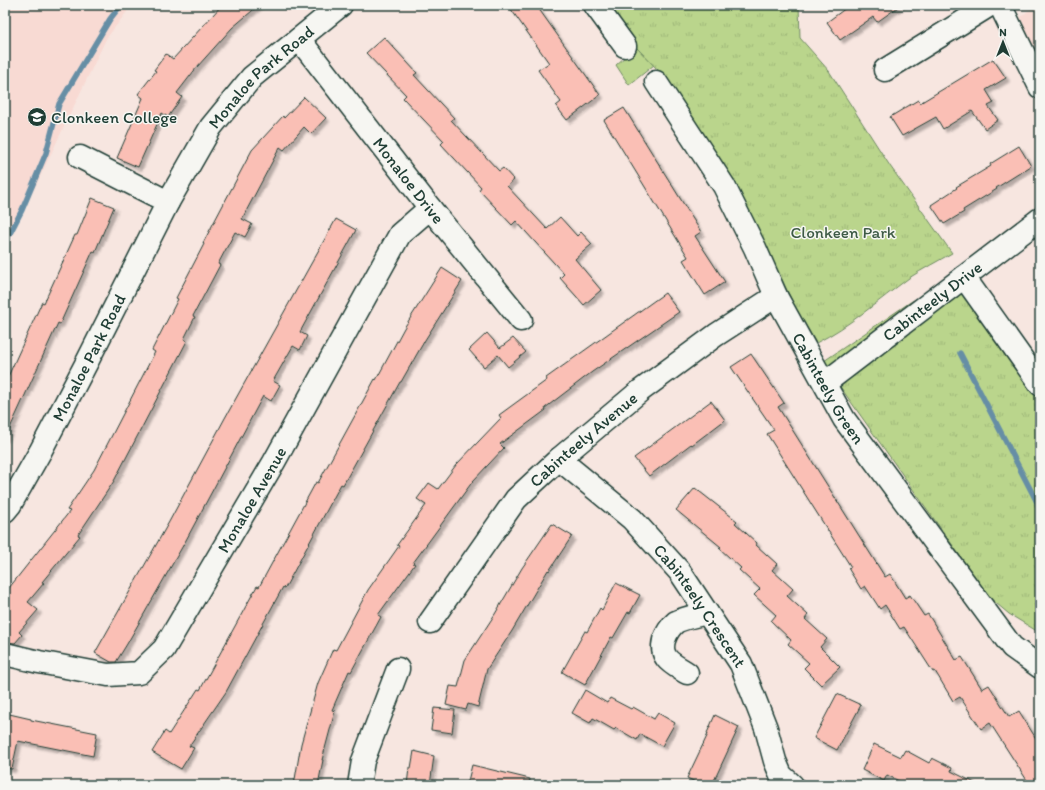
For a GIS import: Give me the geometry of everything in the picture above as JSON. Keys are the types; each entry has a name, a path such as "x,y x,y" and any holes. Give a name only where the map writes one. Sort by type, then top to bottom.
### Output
{"street":[{"name":"Monaloe Park Road","path":"5,511 10,505 40,452 168,202 211,127 252,77 341,5"},
{"path":"595,5 625,46"},
{"path":"885,70 1000,6 1040,87"},
{"name":"Monaloe Drive","path":"299,40 430,208 521,320"},
{"name":"Cabinteely Green","path":"656,82 724,186 755,248 776,296 844,420 1012,648 1040,668"},
{"path":"80,157 168,202"},
{"name":"Monaloe Avenue","path":"5,654 108,675 139,673 164,649 274,462 400,234 430,208"},
{"name":"Cabinteely Drive","path":"825,383 1040,219"},
{"path":"964,277 1040,384"},
{"name":"Cabinteely Avenue","path":"430,622 516,499 559,459 640,391 716,335 776,296"},
{"name":"Cabinteely Crescent","path":"559,459 632,519 680,572 741,664 766,728 775,761 781,775 792,785"},
{"path":"687,672 671,664 664,654 662,648 666,634 677,622 707,613"},
{"path":"359,785 363,761 398,669"}],"shaded area":[{"name":"Clonkeen College","path":"5,5 132,5 106,39 5,250"},
{"path":"1035,5 1040,5 1040,57 1015,22"}],"green space":[{"name":"Clonkeen Park","path":"607,5 799,5 800,38 829,71 890,166 952,253 909,278 841,329 816,343 793,303 758,229 706,142 658,70 636,47"},
{"path":"636,47 654,65 629,85 616,65"},
{"path":"936,289 965,295 1040,400 1040,633 1009,614 990,598 829,371 824,361 912,301"}],"building":[{"path":"222,5 259,5 232,28 197,67 177,93 182,97 168,117 162,113 138,167 117,158 143,98 138,94 156,71 154,70 166,54 173,59"},
{"path":"508,5 536,5 600,95 567,120 556,106 561,102 538,70 549,63"},
{"path":"850,5 901,5 877,22 873,17 840,40 827,22"},
{"path":"384,37 417,73 414,75 454,118 451,120 499,171 503,168 514,180 507,186 547,229 560,217 577,236 581,232 592,244 575,259 601,290 584,305 560,278 564,274 516,221 512,225 479,190 481,187 441,144 444,141 403,98 406,95 366,53"},
{"path":"993,59 1006,78 986,90 994,103 988,106 998,120 985,129 972,111 943,129 936,117 902,136 890,117 918,100 920,103"},
{"path":"304,97 326,118 311,134 304,127 284,150 280,147 242,219 252,224 245,237 235,232 218,264 220,265 193,316 195,317 184,339 187,341 114,481 78,535 80,536 42,582 44,583 28,602 38,610 19,632 22,635 15,643 5,642 5,593 70,511 67,510 94,470 155,352 152,350 178,299 176,298 204,244 203,243 252,150 283,116 284,118"},
{"path":"624,108 701,232 695,236 725,282 705,295 683,260 688,257 604,120"},
{"path":"1019,146 1031,166 944,224 931,205"},
{"path":"92,198 114,207 95,252 93,251 60,324 58,323 5,439 5,383 42,302 44,303 75,235 77,235"},
{"path":"336,219 356,230 300,332 307,336 300,350 293,346 273,381 280,385 271,401 263,396 185,542 127,644 116,662 111,662 95,653"},
{"path":"442,268 462,281 400,382 343,485 341,484 285,588 283,587 226,692 189,746 194,748 181,769 152,752 165,731 169,734 198,689 200,690 257,586 259,587 316,482 318,483 404,328"},
{"path":"665,293 679,312 592,372 545,408 546,410 500,444 504,448 473,481 413,563 415,564 378,615 381,617 351,672 349,671 332,710 335,711 322,760 318,785 294,785 301,744 318,683 333,649 336,650 368,590 399,546 397,545 426,505 417,499 429,483 438,489 456,465 501,418 499,415 547,380 546,378"},
{"path":"487,333 500,348 513,338 526,352 508,367 498,355 484,367 469,350"},
{"path":"751,354 784,403 778,407 885,577 890,574 905,598 910,595 924,616 928,614 956,660 962,657 982,689 989,685 1009,717 1019,711 1040,745 1040,785 1030,785 990,723 981,729 960,697 953,701 935,671 933,672 904,627 900,629 885,605 880,609 865,586 861,589 848,568 851,567 767,434 774,430 731,367"},
{"path":"711,401 725,420 649,476 634,458"},
{"path":"695,488 737,521 735,523 777,564 772,570 793,589 787,596 808,615 805,619 827,639 820,647 840,667 821,685 804,668 809,663 788,644 791,640 771,621 776,615 754,595 760,589 739,570 741,568 719,548 721,547 676,510"},
{"path":"552,524 572,536 549,571 548,570 512,631 487,669 478,707 468,704 466,710 446,705 450,686 458,687 465,660 495,614 522,568"},
{"path":"616,583 640,595 613,638 611,637 585,685 562,672 585,631 587,632 600,608 602,610"},
{"path":"585,690 607,703 610,698 631,709 633,707 654,719 658,713 675,723 662,746 640,734 637,740 616,728 614,730 593,718 590,723 572,713"},
{"path":"837,694 861,705 837,750 814,738"},
{"path":"434,708 455,710 452,733 431,730"},
{"path":"5,713 31,720 97,733 93,756 18,741 12,769 5,768"},
{"path":"715,715 739,727 712,785 702,785 687,778 708,734 707,733"},
{"path":"874,744 901,757 905,750 929,763 932,758 952,768 951,771 979,785 907,785 887,775 884,781 862,770"},
{"path":"414,751 434,756 430,785 407,785 409,768 411,768"},
{"path":"472,765 530,779 529,785 467,785"}],"waterway":[{"path":"5,243 22,210 46,153 59,104 110,19 121,5"},
{"path":"960,353 1040,508"}],"place":[{"name":"Clonkeen College","path":"37,117"}]}
